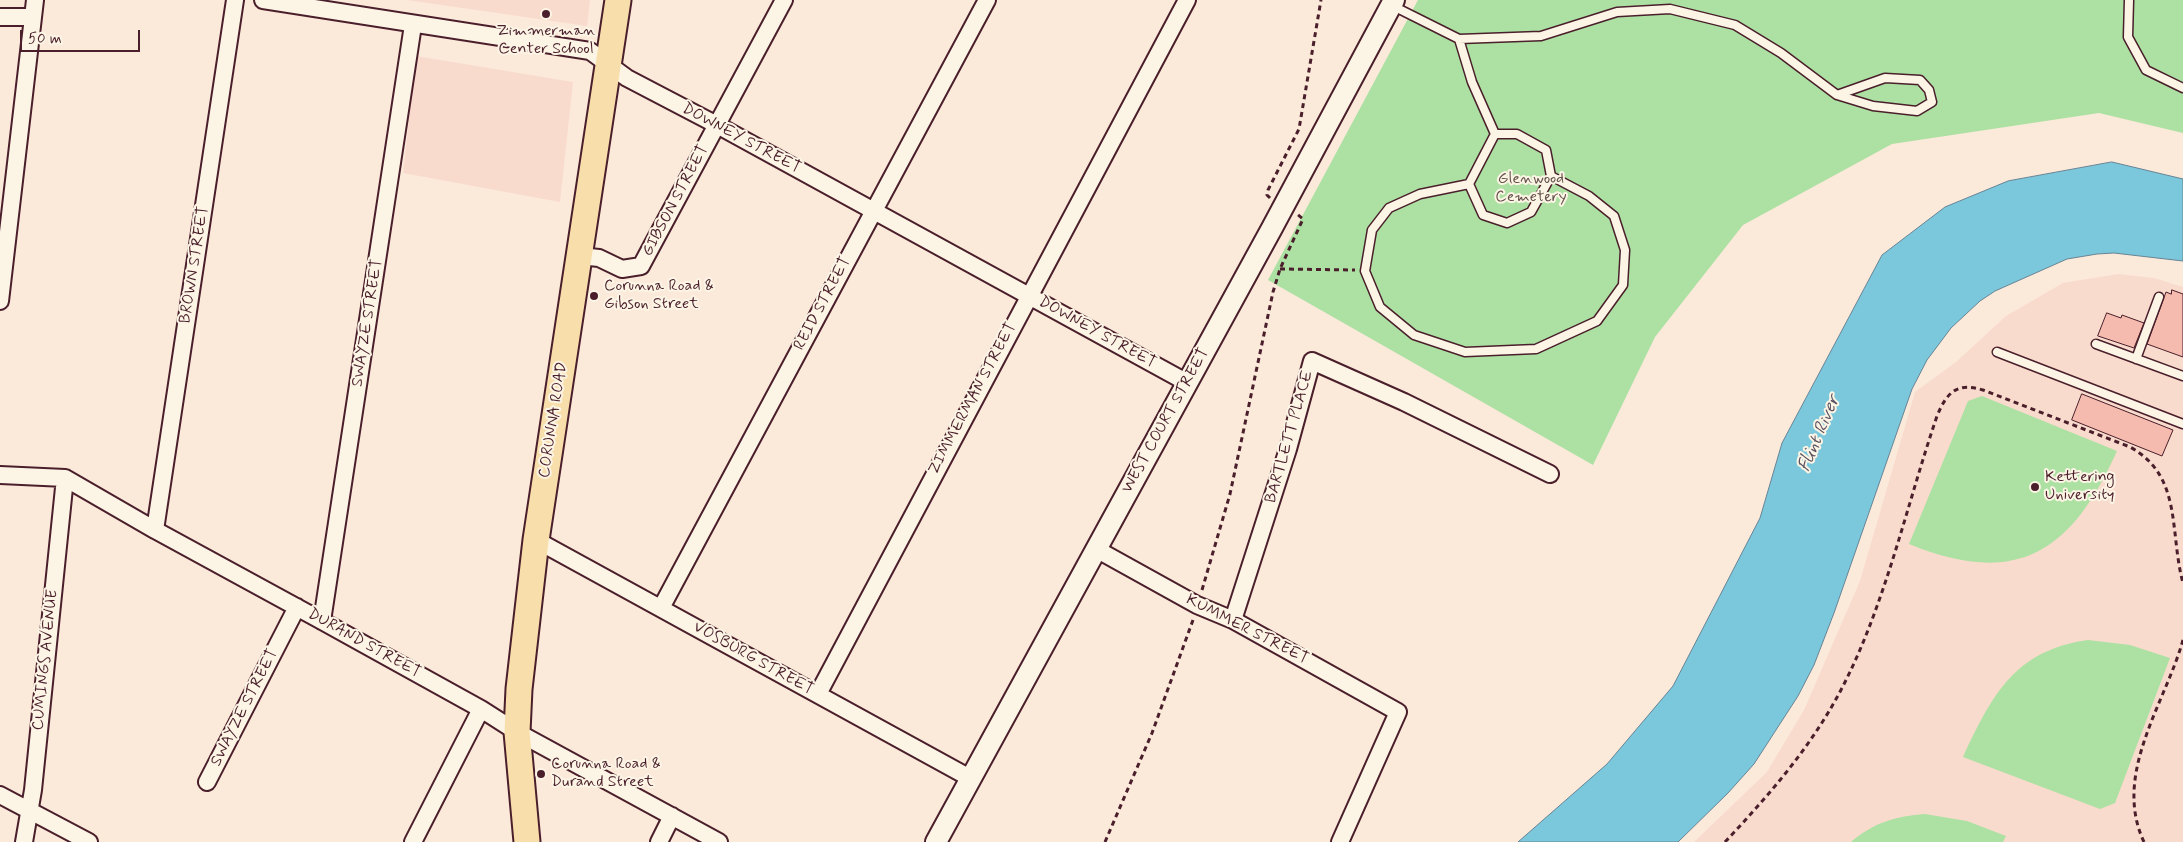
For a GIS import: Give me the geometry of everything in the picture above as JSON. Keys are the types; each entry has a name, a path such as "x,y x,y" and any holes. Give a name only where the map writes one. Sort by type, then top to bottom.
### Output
{"main road":[{"name":"CORUNNA ROAD","path":"527,842 517,732 519,689 536,540 618,0"}],"street":[{"path":"0,302 2,252 35,0"},
{"name":"BROWN STREET","path":"155,530 235,0"},
{"name":"DOWNEY STREET","path":"263,0 413,25 590,51 627,78 717,125 1186,382"},
{"name":"GIBSON STREET","path":"580,256 599,258 622,269 641,266 784,0"},
{"name":"REID STREET","path":"661,608 987,0"},
{"name":"ZIMMERMAN STREET","path":"818,694 1187,0"},
{"name":"WEST COURT STREET","path":"936,842 1186,382 1253,263 1392,2"},
{"path":"0,17 32,17"},
{"name":"SWAYZE STREET","path":"322,621 413,25"},
{"name":"BARTLETT PLACE","path":"1233,620 1285,458 1312,361 1404,402 1550,474"},
{"name":"DURAND STREET","path":"0,475 65,478 155,530 481,708 517,732 719,842"},
{"name":"CUMINGS AVENUE","path":"24,842 34,780 65,478"},
{"name":"VOSBURG STREET","path":"536,540 970,778"},
{"name":"KUMMER STREET","path":"1096,549 1197,605 1233,620 1398,712 1340,842"},
{"name":"SWAYZE STREET","path":"207,782 297,607"},
{"path":"413,842 481,708"},
{"path":"0,795 89,842"},
{"path":"658,842 672,816"}],"lane":[{"path":"2129,0 2128,37 2146,70 2183,88"},
{"path":"1392,2 1459,39 1541,36 1618,12 1670,9 1735,25 1781,53 1837,95 1873,106 1917,112 1932,102 1929,90 1920,80 1885,78 1837,95"},
{"path":"1459,39 1472,82 1495,134"},
{"path":"1469,184 1482,215 1507,223 1531,212 1551,176 1546,150 1517,134 1495,134"},
{"path":"1469,184 1495,134"},
{"path":"1469,184 1420,194 1389,208 1372,230 1365,270 1380,307 1414,335 1465,352 1536,349 1597,321 1623,285 1625,250 1614,216 1589,196 1551,176"},
{"path":"2136,359 2159,297"},
{"path":"2096,344 2183,376"},
{"path":"1997,352 2183,424"}],"path":[{"path":"1270,198 1267,195 1268,190 1299,128 1321,0"},
{"path":"1201,596 1230,494 1280,270 1303,219 1300,215"},
{"path":"1280,270 1365,270"},
{"path":"1725,842 1796,761 1847,678 1869,625 1937,416 1949,394 1957,388 1969,386 1983,390 2125,445 2150,460 2164,478 2169,490 2177,559 2183,583"},
{"path":"1105,842 1152,733 1194,614"},
{"path":"2144,842 2134,809 2136,772 2147,736 2183,640"}],"shaded area":[{"name":"Zimmerman Center School","path":"407,0 590,0 587,26"},
{"path":"416,56 573,82 560,202 403,173"},
{"name":"Kettering University","path":"2118,274 2154,278 2183,287 2183,842 1694,842 1767,772 1804,710 1860,581 1915,392 1956,362 2006,316 2063,283"}],"green space":[{"name":"Glenwood Cemetery","path":"1418,0 2183,0 2183,133 2099,113 1892,144 1743,225 1655,337 1593,465 1268,280"},
{"path":"1982,396 2117,451 2099,486 2080,515 2059,537 2036,552 2010,561 1981,562 1947,557 1909,544 1968,401"},
{"path":"2088,640 2130,645 2170,658 2115,803 2100,809 1963,757 1984,714 2009,679 2024,665 2042,654 2063,645"},
{"path":"1925,814 1967,821 2006,836 2003,842 1851,842 1876,825 1895,819"}],"water":[{"name":"Flint River","path":"2112,162 2183,179 2183,261 2114,253 2067,259 1995,291 1980,301 1951,328 1927,360 1912,389 1814,665 1798,696 1754,764 1728,793 1678,842 1518,842 1607,764 1673,686 1760,518 1782,443 1882,255 1945,207 2008,181"}],"building":[{"path":"2172,290 2183,294 2183,357 2147,344 2166,292 2171,294"},
{"path":"2107,313 2121,318 2122,315 2144,323 2134,348 2098,336"},
{"path":"2082,394 2173,430 2162,456 2072,420"}],"place":[{"name":"Zimmerman Center School","path":"546,14"},
{"name":"Corunna Road & Gibson Street","path":"594,296"},
{"name":"Kettering University","path":"2035,487"},
{"name":"Corunna Road & Durand Street","path":"541,774"}]}
